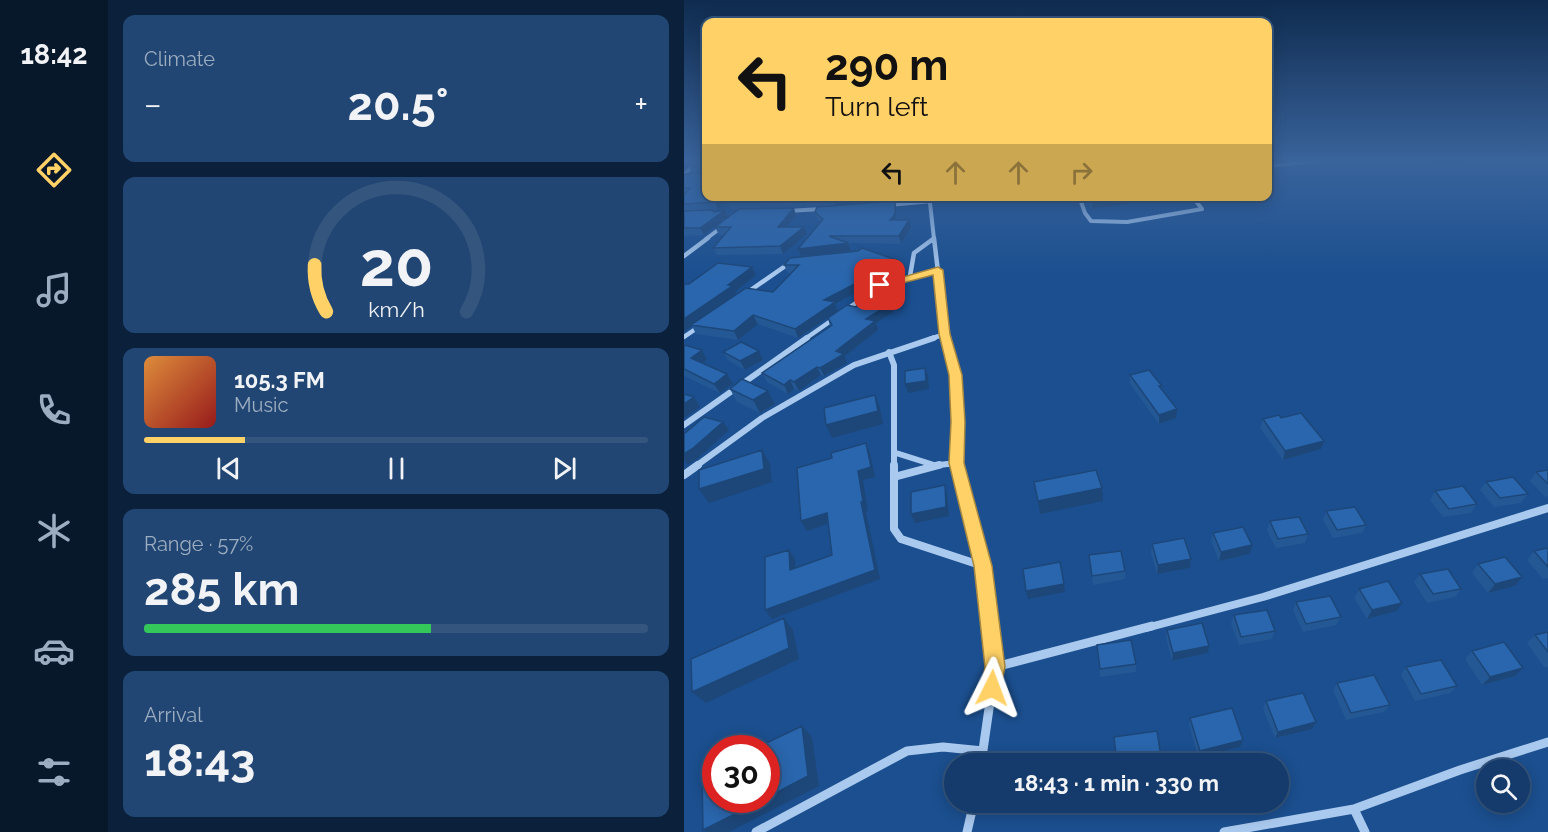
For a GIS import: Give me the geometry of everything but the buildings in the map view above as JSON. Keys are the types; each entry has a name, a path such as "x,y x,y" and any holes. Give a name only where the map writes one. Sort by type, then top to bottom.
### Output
{"street":[{"path":"886,206 930,204 940,201"},
{"path":"1081,201 1088,219 1095,223 1117,222 1202,209 1196,201"},
{"path":"756,832 907,751 943,747 983,751 995,667 983,566 957,463 956,375 945,334 930,204"},
{"path":"785,211 829,208"},
{"path":"684,256 730,220"},
{"path":"910,276 913,252 917,246 933,239"},
{"path":"738,299 782,267 797,260"},
{"path":"684,425 875,289 910,276 938,270"},
{"path":"684,337 702,324"},
{"path":"684,476 762,418 854,365 945,334"},
{"path":"889,352 894,365 896,453 894,529 896,535 901,539 983,566"},
{"path":"896,453 935,465"},
{"path":"894,477 935,465 957,463"},
{"path":"995,667 1263,597 1548,508"},
{"path":"1224,832 1354,809 1460,770 1548,742"},
{"path":"1354,809 1365,832"},
{"path":"967,832 971,813"}],"route":[{"path":"880,285 938,270 945,334 956,375 957,463 983,566 995,667 992,688"}]}
